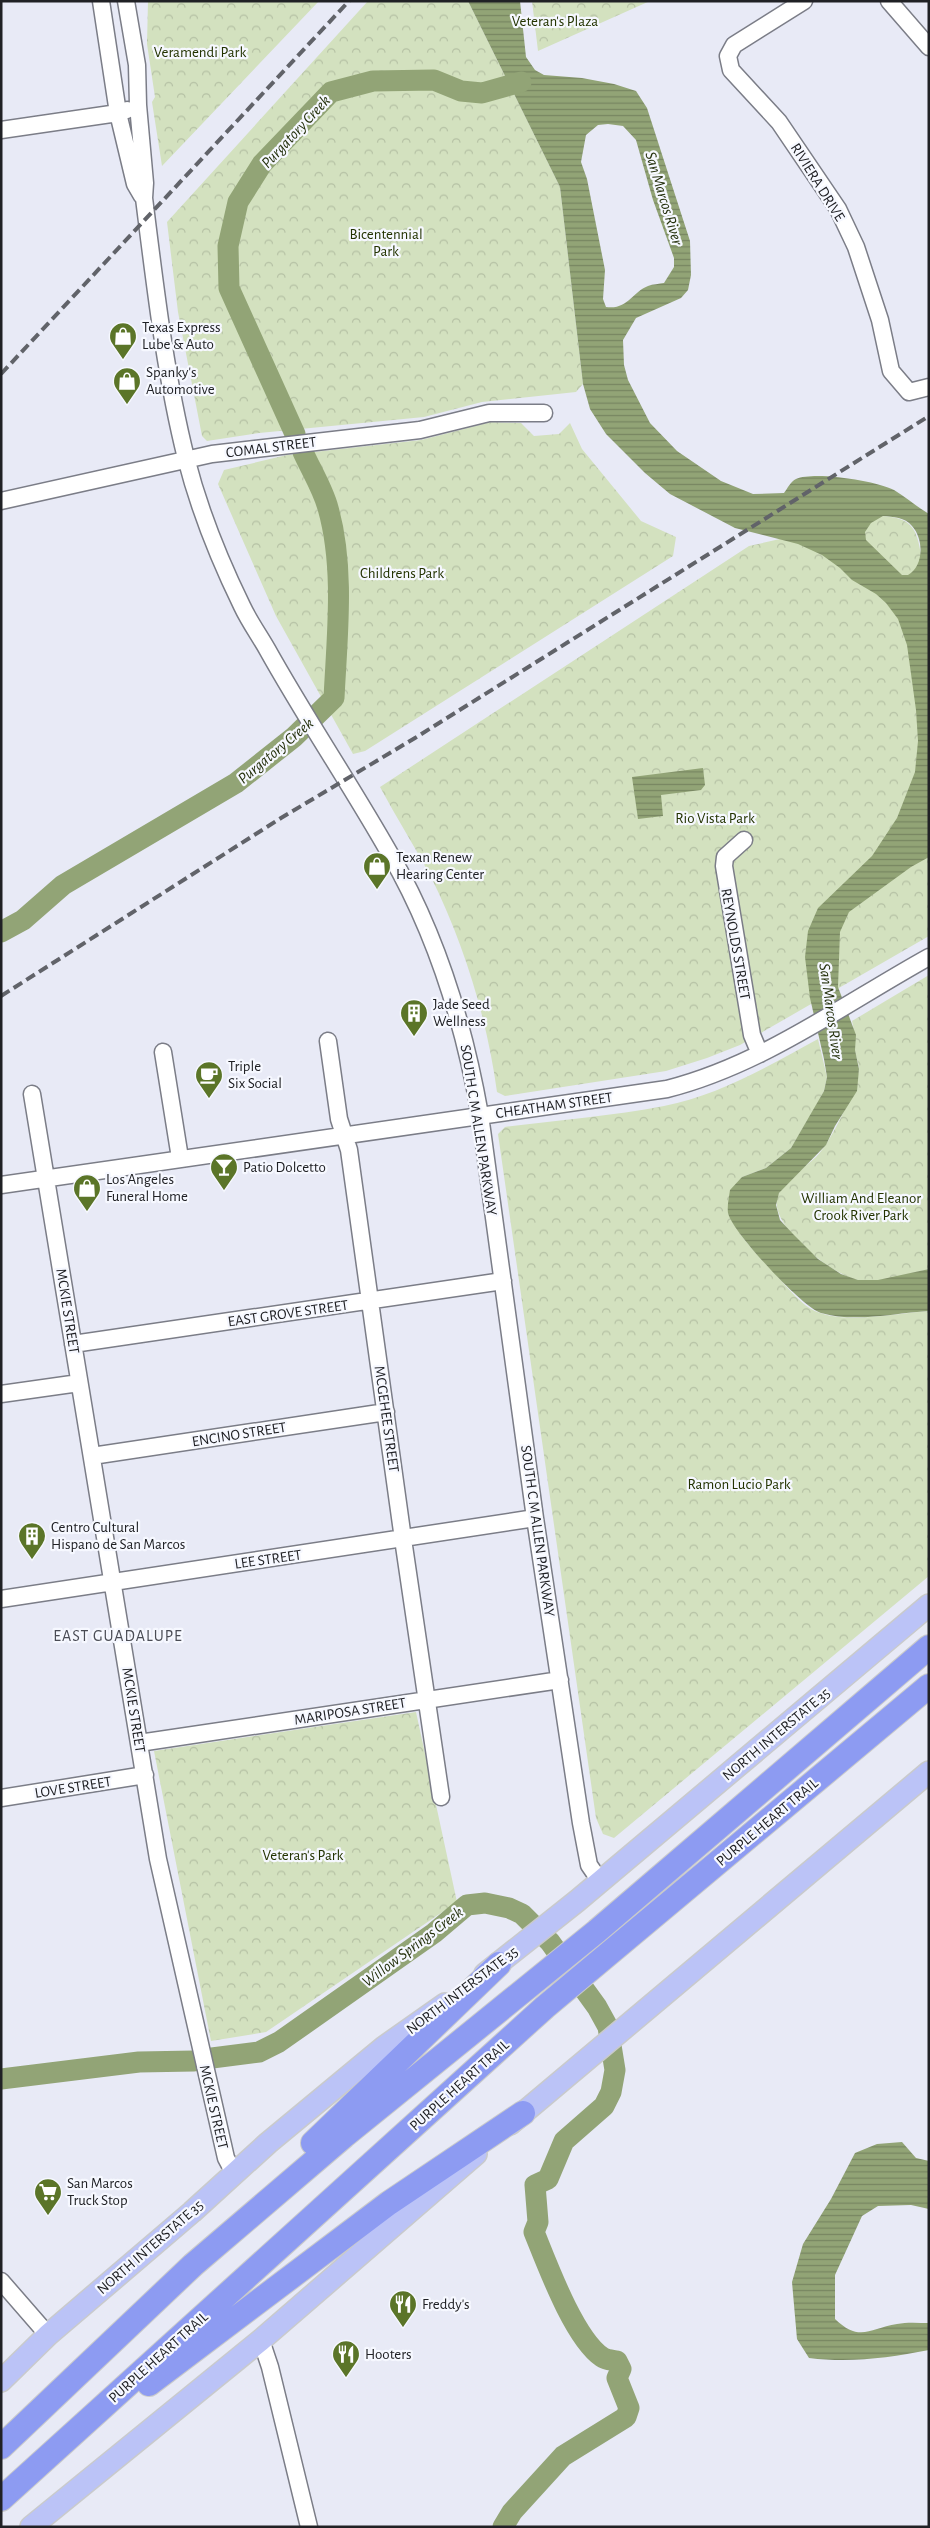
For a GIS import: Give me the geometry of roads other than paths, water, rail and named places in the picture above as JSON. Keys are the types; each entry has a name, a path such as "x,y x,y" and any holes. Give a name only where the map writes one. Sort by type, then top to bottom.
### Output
{"highway":[{"name":"PURPLE HEART TRAIL","path":"1,2447 206,2254 344,2136 597,1931 929,1647"},
{"name":"PURPLE HEART TRAIL","path":"1,2499 545,2007 929,1686"},
{"path":"206,2254 298,2157 500,1962"},
{"path":"24,2478 389,2203 530,2107"}],"main road":[{"name":"NORTH INTERSTATE 35","path":"1,2381 48,2335 234,2173 384,2047 422,2022 577,1901 929,1605"},
{"path":"32,2527 261,2340 530,2107 929,1772"}],"street":[{"name":"SOUTH C M ALLEN PARKWAY","path":"100,1 118,113 135,184 144,198"},
{"name":"SOUTH C M ALLEN PARKWAY","path":"126,1 137,65 138,106 145,183 144,198 170,383 186,459 211,538 244,609 292,693 391,855 432,941 468,1049 480,1116 536,1518 587,1856 591,1870 600,1881"},
{"name":"RIVIERA DRIVE","path":"804,1 734,45 728,56 731,70 779,122 838,209 856,247 888,347 891,371 909,392 929,387"},
{"path":"889,1 929,47"},
{"path":"1,130 118,113 138,106"},
{"name":"COMAL STREET","path":"1,501 186,459 252,448 420,430 488,413 544,413"},
{"name":"REYNOLDS STREET","path":"744,840 725,857 724,866 752,1035 760,1054"},
{"name":"CHEATHAM STREET","path":"1,1185 667,1089 697,1081 760,1054 929,957"},
{"name":"MCGEHEE STREET","path":"328,1041 339,1118 349,1150 441,1797"},
{"path":"163,1052 180,1158"},
{"name":"MCKIE STREET","path":"32,1094 158,1859 226,2158 234,2173"},
{"name":"EAST GROVE STREET","path":"73,1344 503,1282"},
{"path":"1,1394 79,1383"},
{"name":"ENCINO STREET","path":"92,1456 386,1412"},
{"name":"LEE STREET","path":"1,1599 536,1518"},
{"name":"MARIPOSA STREET","path":"139,1743 560,1680"},
{"name":"LOVE STREET","path":"1,1798 145,1775"},
{"path":"1,2281 48,2335"},
{"path":"261,2340 270,2366 309,2527"}],"water":[{"name":"San Marcos River","path":"468,1 520,1 526,57 535,70 544,75 582,78 614,84 636,91 647,108 690,241 691,275 688,290 681,298 636,318 623,340 624,365 628,380 650,423 677,451 721,481 753,494 784,493 794,480 805,477 845,478 874,483 894,490 929,514 929,857 911,867 849,912 840,932 838,987 856,1035 855,1050 859,1069 857,1091 835,1126 826,1145 779,1193 776,1205 780,1220 793,1234 818,1259 841,1274 858,1280 878,1280 929,1269 929,1311 861,1317 834,1316 821,1313 799,1298 754,1252 732,1223 728,1213 730,1190 742,1177 766,1168 791,1148 824,1091 827,1077 810,998 805,957 808,931 818,908 872,856 897,818 915,772 918,741 916,710 907,645 898,619 886,603 876,594 852,580 840,568 822,555 798,544 735,528 670,494 645,473 606,434 590,409 583,384 560,187","holes":["598,125 623,126 636,140 653,200 674,258 674,267 664,283 648,286 625,303 613,307 606,307 603,299 605,270 587,179 581,162 586,135","883,516 906,521 916,531 919,538 921,552 919,559 913,571 908,575 902,575 866,540 865,532 871,523"]},
{"path":"703,768 705,785 701,790 661,795 663,816 638,819 632,777"},
{"path":"902,2142 916,2158 929,2161 929,2209 911,2205 878,2206 862,2216 835,2275 835,2319 851,2330 858,2332 901,2323 929,2323 929,2350 869,2359 809,2358 797,2339 792,2282 803,2244 831,2199 855,2153 877,2144"}],"waterway":[{"name":"Purgatory Creek","path":"295,434 229,288 228,246 238,202 262,164 331,92 373,81 434,80 461,91 482,93 521,82"},
{"name":"Purgatory Creek","path":"1,932 23,920 63,885 236,783 294,737 334,698 338,626 337,554 326,501 303,452"},
{"name":"Willow Springs Creek","path":"212,2058 259,2052 279,2042 434,1933 467,1905 485,1903 509,1908 522,1914 550,1942 597,2007 608,2027 615,2070 611,2092 604,2106 564,2141 548,2179 535,2185 538,2222 534,2232 562,2299 581,2334 602,2357 617,2361 621,2369 617,2378 629,2408 626,2417 563,2456 512,2512 503,2527"},
{"name":"Willow Springs Creek","path":"1,2079 139,2062 194,2061"}],"railway":[{"path":"1,374 349,1"},
{"path":"1,996 281,818 415,738 929,416"}],"place":[{"name":"Texas Express Lube & Auto","path":"123,360"},
{"name":"Spanky's Automotive","path":"127,405"},
{"name":"Texan Renew Hearing Center","path":"377,890"},
{"name":"Jade Seed Wellness","path":"414,1037"},
{"name":"Triple Six Social","path":"209,1099"},
{"name":"Patio Dolcetto","path":"224,1191"},
{"name":"Los Angeles Funeral Home","path":"87,1212"},
{"name":"Centro Cultural Hispano de San Marcos","path":"32,1560"},
{"name":"San Marcos Truck Stop","path":"48,2216"},
{"name":"Freddy's","path":"403,2328"},
{"name":"Hooters","path":"346,2378"}],"district":[{"name":"EAST GUADALUPE","path":"118,1635"}],"park label":[{"name":"Veteran's Plaza","path":"555,21"},
{"name":"Veramendi Park","path":"200,52"},
{"name":"Bicentennial Park","path":"386,242"},
{"name":"Childrens Park","path":"402,573"},
{"name":"Rio Vista Park","path":"715,818"},
{"name":"William And Eleanor Crook River Park","path":"861,1206"},
{"name":"Ramon Lucio Park","path":"739,1484"},
{"name":"Veteran's Park","path":"303,1855"}]}
